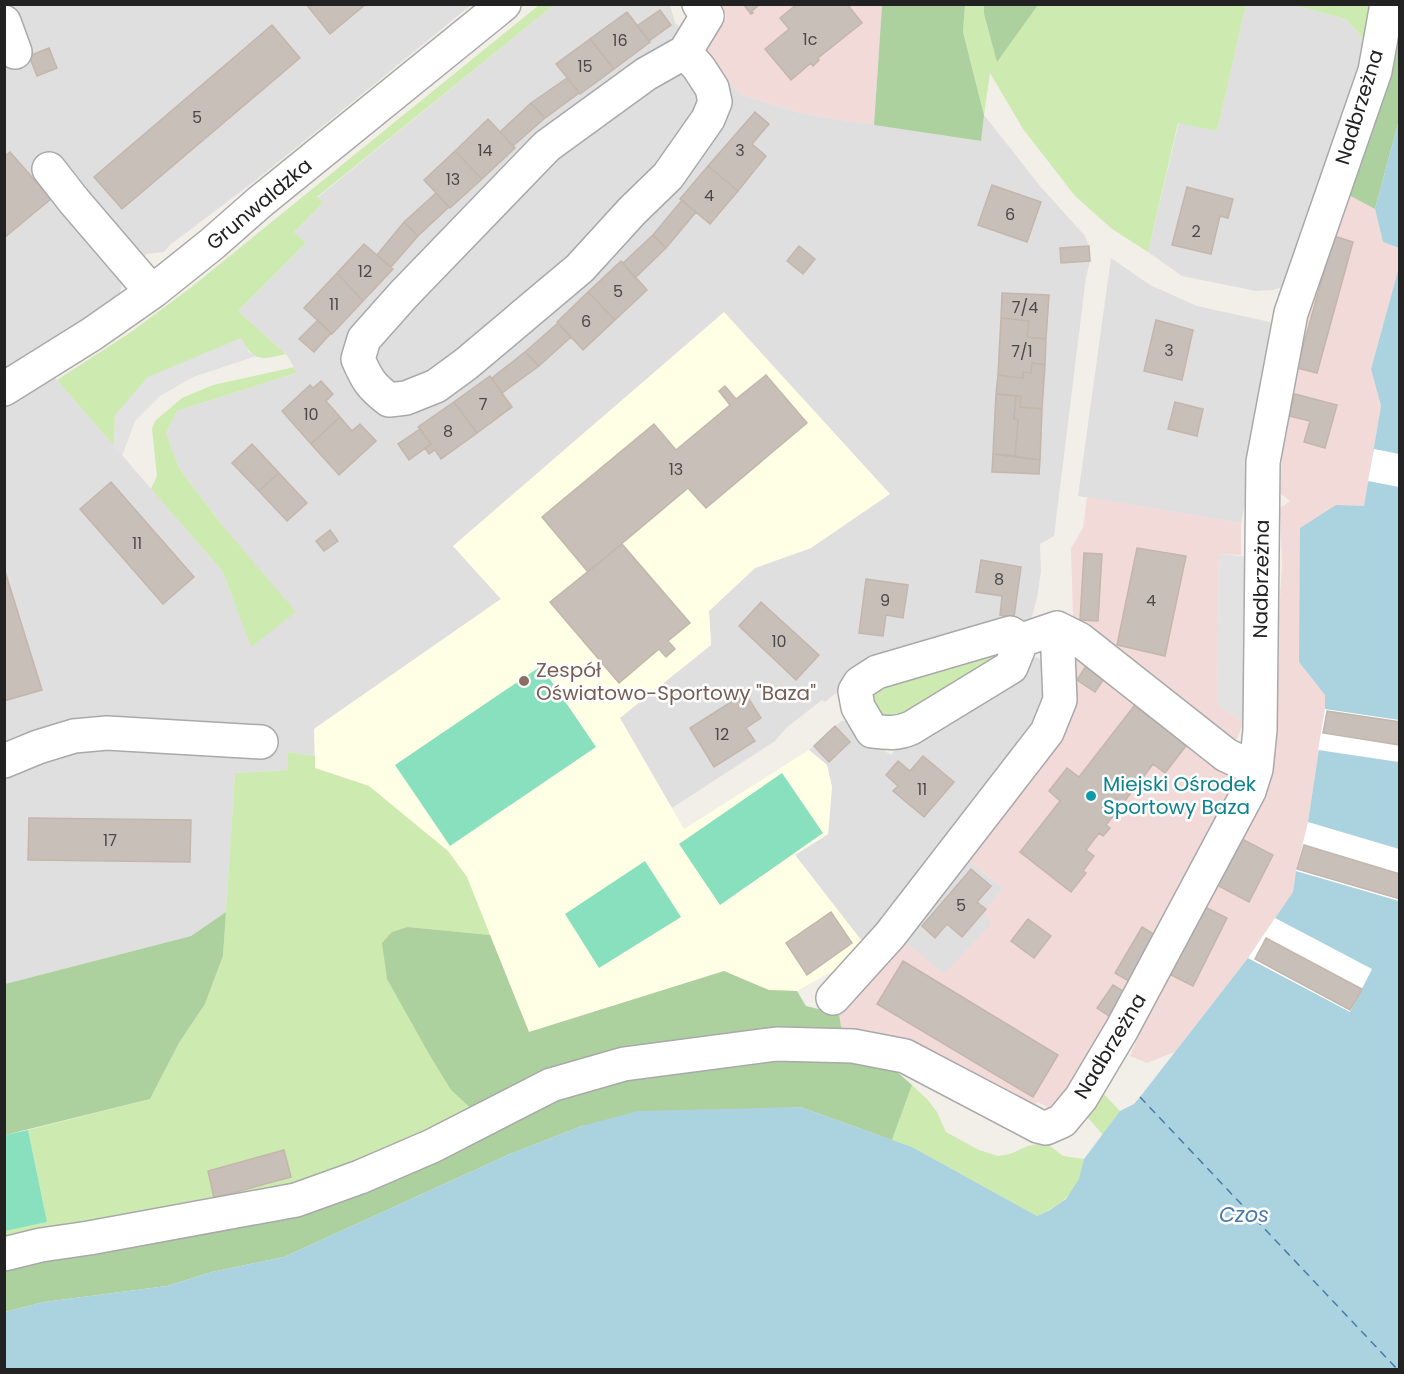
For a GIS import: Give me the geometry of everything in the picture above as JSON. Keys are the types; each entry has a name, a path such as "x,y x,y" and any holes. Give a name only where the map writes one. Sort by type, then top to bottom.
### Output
{"street":[{"name":"Grunwaldzka","path":"4,389 92,334 152,292 504,4"},
{"path":"685,52 712,88 715,102 708,119 668,176 632,211 580,268 466,364 436,386 406,398 389,400 377,391 366,378 358,359 364,339 404,294 548,146 646,74 685,52 707,16 699,4"},
{"name":"Nadbrzeżna","path":"4,1254 41,1245 296,1200 360,1178 432,1146 551,1085 624,1064 777,1044 853,1046 905,1056 1038,1126 1046,1128 1062,1121 1081,1098 1122,1029 1249,791 1257,769 1260,730 1263,462 1290,314 1375,71 1387,4"},
{"path":"49,169 152,292"},
{"path":"1022,640 1057,628 1079,639 1226,755 1257,769"},
{"path":"833,998 890,935 1047,732 1060,700 1057,628"},
{"path":"4,760 74,736 107,732 261,742"}],"shaded area":[{"path":"5,5 471,5 164,252 147,254 122,275 123,281 118,299 38,352 57,380 223,572 252,647 222,525 179,468 166,433 177,411 296,373 286,354 238,311 305,244 294,232 323,203 317,198 554,5 670,5 675,23 704,48 739,94 804,114 980,141 984,115 1040,186 1085,236 1089,246 1090,261 1086,277 1054,536 1040,544 1041,572 1031,620 869,666 825,702 822,700 786,728 775,741 672,808 619,718 711,645 709,611 755,568 811,548 453,546 501,599 315,728 315,756 288,752 288,770 235,773 226,912 191,936 5,984"},
{"path":"718,5 882,5 874,125 804,114 739,94 704,48 726,16"},
{"path":"1246,5 1293,5 1346,19 1367,43 1324,182 1285,286 1273,290 1256,291 1182,276 1148,252 1179,122 1217,131"},
{"path":"1345,193 1375,209 1383,242 1399,248 1399,267 1371,369 1381,406 1364,507 1299,662 1325,695 1325,709 1308,822 1293,892 1248,958 1175,1052 1147,1063 1130,1056 1151,1007 1276,671 1282,563 1280,508 1290,501 1280,493 1284,418 1311,295"},
{"path":"1111,258 1150,285 1197,306 1270,322 1278,336 1241,523 1078,496"},
{"name":"Zespół Oświatowo-Sportowy \"Baza\"","path":"724,312 890,494 811,548 755,568 709,611 711,645 620,718 684,829 809,750 827,765 832,787 828,834 795,855 868,949 797,991 769,990 724,971 529,1032 467,877 447,851 369,786 315,768 314,729 501,599 453,546"},
{"path":"241,338 249,352 256,356 193,377 160,396 135,421 122,456 114,446 115,415 148,377"},
{"path":"1087,497 1241,523 1241,555 1219,554 1217,705 1244,722 1233,748 1073,619 1071,548 1083,528"},
{"path":"1219,554 1251,557 1244,722 1217,705"},
{"path":"1073,644 1229,764 1236,797 1058,1113 1038,1102 1032,1106 843,1038 839,1014 899,937 944,974 992,923 985,915 986,909 1003,888 963,856 1073,710"},
{"path":"1037,657 1050,667 1046,706 868,949 795,855 828,834 832,787 827,765 809,750 841,721 850,721 867,739 891,755 902,741"},
{"path":"963,856 1003,888 993,923 944,975 899,937"}],"green space":[{"path":"539,5 554,5 317,197 323,203 294,232 306,243 238,311 286,354 259,357 250,352 241,339 115,415 114,446 57,380 131,332 189,289"},
{"path":"882,5 965,5 963,32 984,115 981,141 874,125"},
{"path":"965,5 984,5 984,14 997,61 1038,5 1246,5 1217,131 1178,123 1148,252 1112,229 1075,196 1023,129 990,73 984,115 963,32"},
{"path":"984,5 1038,5 997,62 984,14"},
{"path":"1293,5 1373,5 1367,43 1346,19"},
{"path":"1399,5 1399,120 1375,209 1345,193"},
{"path":"294,367 296,373 177,411 166,433 179,468 222,525 296,612 251,647 223,572 151,489 157,476 152,429 155,421 182,398 213,385"},
{"path":"1009,651 904,721 879,722 869,692 874,685"},
{"path":"541,666 596,747 450,846 395,765"},
{"path":"288,752 315,756 315,768 369,786 448,851 467,877 490,935 408,927 475,1112 336,1177 5,1247 4,1231 47,1222 28,1130 150,1099 179,1043 205,1004 223,956 235,773 288,770"},
{"path":"782,773 823,833 720,905 679,844"},
{"path":"645,861 681,917 599,968 565,914"},
{"path":"226,912 223,956 205,1004 179,1043 150,1099 5,1135 5,984 191,936"},
{"path":"408,927 490,935 529,1032 724,971 769,990 797,991 806,1006 839,1014 843,1038 772,1040 475,1112 451,1090 387,979 382,943 392,932"},
{"path":"790,1056 877,1061 896,1071 912,1085 892,1140 800,1107 582,1126 510,1154 284,1257 212,1272 167,1286 44,1302 5,1312 5,1262 135,1241 516,1112 645,1071"},
{"path":"912,1085 937,1112 946,1132 979,1150 998,1156 1045,1142 1063,1156 1084,1159 1077,1185 1062,1201 1037,1216 912,1147 892,1140"},
{"path":"1098,1088 1120,1111 1103,1135 1083,1112"},
{"path":"28,1130 47,1222 5,1231 5,1135"}],"water":[{"path":"1399,120 1399,248 1383,242 1375,209"},
{"name":"Czos","path":"1399,267 1399,1369 5,1370 5,1312 44,1302 167,1286 212,1272 284,1257 510,1154 582,1126 638,1111 800,1107 912,1147 1037,1216 1066,1199 1079,1179 1084,1159 1120,1111 1134,1104 1140,1097 1248,958 1293,892 1308,822 1325,709 1325,695 1299,662 1300,528 1336,505 1364,506 1381,406 1371,369"}],"pier":[{"path":"1374,449 1399,454 1399,487 1368,481"},
{"path":"1325,709 1399,720 1399,762 1318,750"},
{"path":"1308,822 1399,849 1399,901 1296,871"},
{"path":"1275,918 1372,969 1350,1012 1248,958"}],"building":[{"path":"306,4 366,4 330,34"},
{"path":"743,4 760,4 751,14"},
{"path":"797,4 847,4 862,23 818,58 819,60 813,66 811,63 791,80 765,49 789,29 780,18"},
{"path":"660,10 671,25 649,41 637,26"},
{"path":"627,12 650,42 614,69 590,39"},
{"path":"272,25 300,58 122,209 94,177"},
{"path":"590,39 614,69 580,94 556,64"},
{"path":"49,48 57,68 37,76 29,56"},
{"path":"567,78 579,93 545,118 531,103"},
{"path":"531,103 545,118 513,146 500,132"},
{"path":"755,112 769,124 752,144 766,156 738,191 708,166"},
{"path":"488,119 515,148 482,179 455,151"},
{"path":"455,151 482,179 450,208 424,180"},
{"path":"10,152 51,199 4,238 4,157"},
{"path":"708,166 738,191 710,224 680,199"},
{"path":"992,185 1041,202 1027,242 978,225"},
{"path":"1187,187 1233,199 1228,218 1220,216 1211,254 1172,245"},
{"path":"436,193 449,207 418,236 404,222"},
{"path":"682,200 696,212 666,248 653,235"},
{"path":"404,222 418,236 391,267 377,255"},
{"path":"653,235 666,248 635,278 623,263"},
{"path":"1334,236 1353,242 1317,373 1297,368"},
{"path":"364,244 393,269 363,301 337,273"},
{"path":"799,246 815,259 803,274 787,261"},
{"path":"1089,246 1090,261 1061,263 1060,248"},
{"path":"621,261 647,290 615,320 588,292"},
{"path":"337,273 363,301 332,334 304,308"},
{"path":"588,292 615,320 583,350 557,322"},
{"path":"1002,293 1049,295 1046,339 1027,337 1029,321 1001,318"},
{"path":"1001,318 1029,321 1027,337 1046,339 1045,365 1032,363 1031,373 1023,372 1023,378 998,375"},
{"path":"318,320 331,333 314,352 299,339"},
{"path":"1156,320 1193,330 1182,380 1144,371"},
{"path":"558,323 571,337 539,366 525,352"},
{"path":"525,352 539,366 502,393 492,378"},
{"path":"1032,363 1045,365 1042,409 1020,407 1021,396 996,394 998,375 1023,378 1023,372 1031,373"},
{"path":"766,375 807,423 706,508 688,488 588,572 542,517 654,424 676,450 730,405 719,391 725,386 736,399"},
{"path":"490,376 512,407 477,433 454,402"},
{"path":"321,381 333,394 326,401 340,417 311,444 282,411 310,385 313,388"},
{"path":"996,394 1016,396 1014,419 1018,420 1015,456 993,454"},
{"path":"1295,394 1337,405 1325,448 1304,442 1310,421 1289,416"},
{"path":"1016,396 1021,396 1020,407 1042,409 1040,460 1015,456 1018,420 1014,419"},
{"path":"454,402 477,433 441,459 435,450 429,454 425,448 431,444 418,427"},
{"path":"1175,402 1203,409 1197,436 1168,429"},
{"path":"340,417 352,431 360,424 376,441 339,475 311,444"},
{"path":"420,429 431,444 409,460 398,444"},
{"path":"252,444 279,473 259,491 232,463"},
{"path":"993,454 1040,460 1039,474 992,472"},
{"path":"279,473 307,503 287,521 259,491"},
{"path":"111,482 194,577 163,604 80,509"},
{"path":"330,530 338,541 324,551 316,541"},
{"path":"622,544 690,623 668,641 675,649 666,657 659,649 619,683 550,602"},
{"path":"1137,548 1186,556 1165,656 1117,645"},
{"path":"1084,553 1102,554 1098,621 1080,620"},
{"path":"981,560 1021,567 1014,617 1000,615 1002,596 976,592"},
{"path":"4,568 42,690 4,701"},
{"path":"866,579 908,585 903,618 886,615 883,636 859,633"},
{"path":"761,602 819,655 796,680 739,626"},
{"path":"1091,658 1110,670 1095,692 1077,680"},
{"path":"745,693 761,718 746,728 755,741 714,767 690,728"},
{"name":"Miejski Ośrodek Sportowy Baza","path":"1141,697 1193,737 1165,773 1153,764 1141,780 1145,784 1139,792 1134,789 1106,825 1110,828 1103,836 1099,833 1086,850 1094,856 1083,871 1086,873 1071,892 1020,852 1060,801 1049,791 1067,768 1079,777"},
{"path":"1327,711 1400,722 1400,745 1323,733"},
{"path":"835,726 850,742 829,762 814,746"},
{"path":"923,756 954,782 924,817 893,791 898,786 886,775 898,761 910,771"},
{"path":"29,818 191,820 190,862 28,860"},
{"path":"1238,837 1273,855 1249,902 1215,884"},
{"path":"1304,845 1400,874 1400,899 1297,869"},
{"path":"971,869 991,886 977,902 986,909 962,937 947,924 935,938 922,926"},
{"path":"1203,906 1227,918 1193,986 1169,974"},
{"path":"831,912 852,943 807,975 786,943"},
{"path":"1028,919 1051,936 1034,958 1011,941"},
{"path":"1142,927 1160,938 1132,983 1115,973"},
{"path":"1266,938 1362,989 1350,1010 1255,959"},
{"path":"903,961 1058,1055 1033,1097 877,1004"},
{"path":"1113,985 1126,993 1109,1016 1097,1008"},
{"path":"284,1150 291,1177 214,1198 208,1171"}],"ferry route":[{"path":"1140,1097 1398,1370"}],"place":[{"name":"Zespół Oświatowo-Sportowy \"Baza\"","path":"524,681"},
{"name":"Miejski Ośrodek Sportowy Baza","path":"1091,796"}]}
